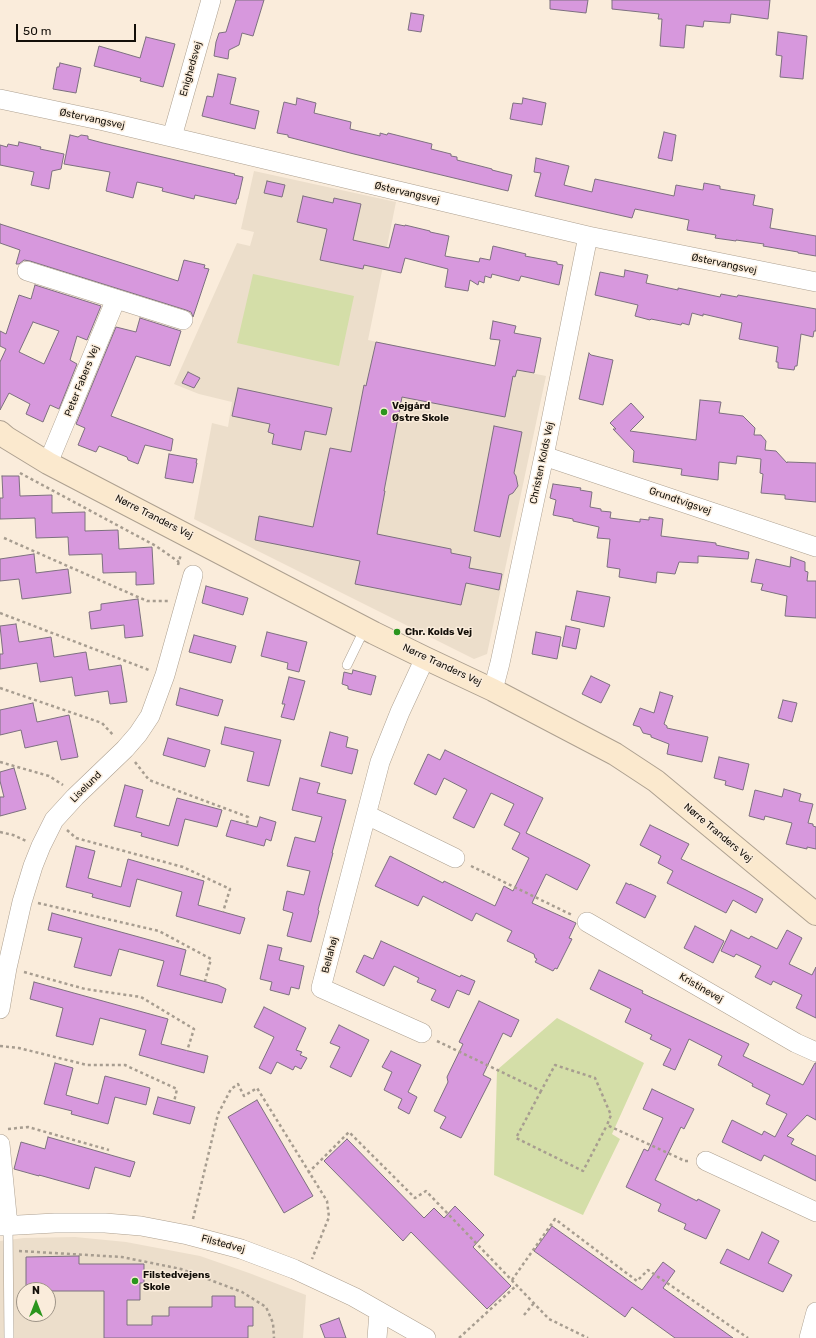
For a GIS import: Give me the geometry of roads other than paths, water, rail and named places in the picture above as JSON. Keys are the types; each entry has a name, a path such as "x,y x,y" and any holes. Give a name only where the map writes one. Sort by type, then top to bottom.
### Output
{"street":[{"name":"Enighedsvej","path":"172,137 211,0"},
{"name":"Østervangsvej","path":"0,99 104,121 588,236 816,282"},
{"name":"Christen Kolds Vej","path":"494,690 544,456 588,236"},
{"path":"27,271 183,320"},
{"name":"Peter Fabers Vej","path":"48,463 116,299"},
{"name":"Nørre Tranders Vej","path":"0,432 7,438 48,463 365,628 494,690 615,754 656,781 816,914"},
{"name":"Grundtvigsvej","path":"544,456 816,547"},
{"name":"Liselund","path":"0,1009 7,968 22,902 35,859 54,820 122,741 138,734 150,716 165,675 173,605 185,573"},
{"name":"Bellahøj","path":"422,1033 321,988 380,762 400,712 425,658"},
{"path":"367,815 455,858"},
{"name":"Kristinevej","path":"587,922 796,1043 816,1052"},
{"path":"4,1136 4,1226"},
{"path":"706,1161 816,1212"},
{"name":"Filstedvej","path":"4,1226 55,1223 105,1223 141,1226 188,1235 241,1249 306,1274 354,1297 426,1338"},
{"path":"377,1338 379,1312"},
{"path":"809,1338 816,1312"}],"lane":[{"path":"347,666 365,628"},
{"path":"4,1226 9,1250 9,1338"}],"place":[{"name":"Vejgård Østre Skole","path":"384,412"},
{"name":"Chr. Kolds Vej","path":"397,632"},
{"name":"Filstedvejens Skole","path":"135,1281"}]}
